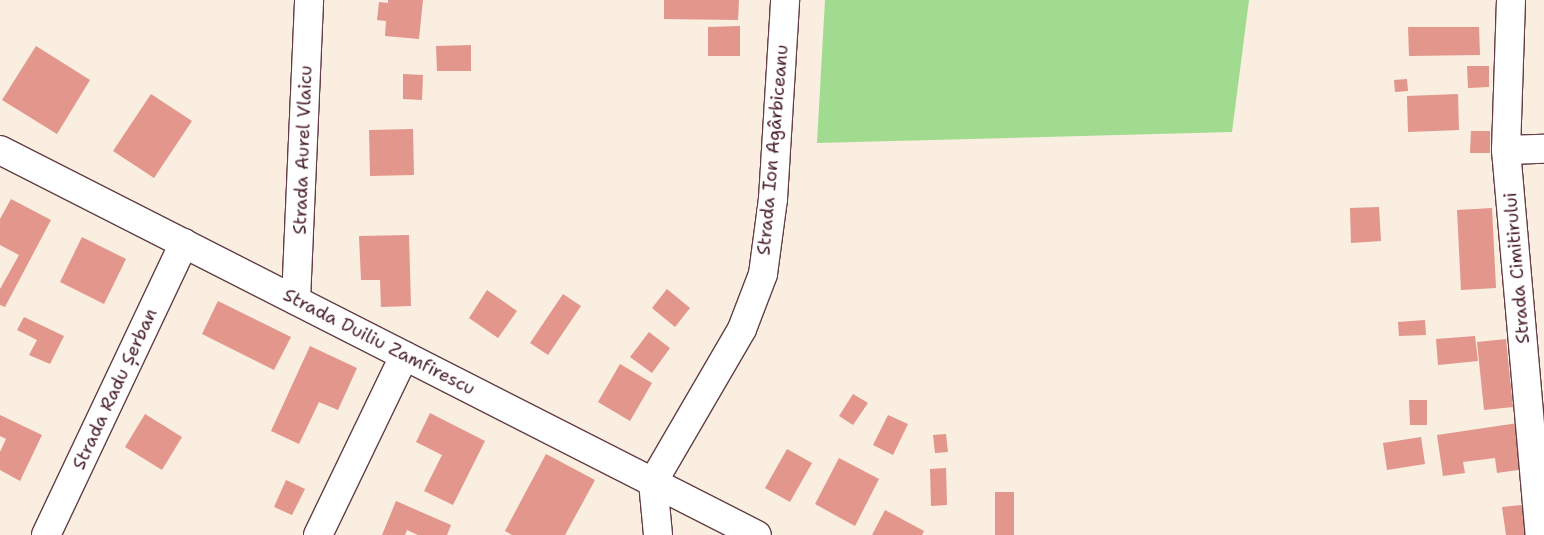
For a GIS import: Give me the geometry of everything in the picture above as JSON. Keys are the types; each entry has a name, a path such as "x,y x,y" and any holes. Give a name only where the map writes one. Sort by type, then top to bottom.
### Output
{"street":[{"name":"Strada Aurel Vlaicu","path":"296,300 309,0"},
{"name":"Strada Ion Agârbiceanu","path":"653,482 742,329 763,274 773,198 784,0"},
{"name":"Strada Cimitirului","path":"1511,0 1506,150 1540,535"},
{"name":"Strada Duiliu Zamfirescu","path":"0,150 757,535"},
{"path":"1506,150 1544,150"},
{"name":"Strada Radu Șerban","path":"46,535 184,243"},
{"path":"318,535 404,356"},
{"path":"653,482 658,535"}],"green space":[{"path":"825,0 1249,0 1232,132 817,143"}],"building":[{"path":"388,0 423,0 419,39 385,36 386,21 377,20 379,2 388,3"},
{"path":"664,0 739,0 738,20 664,19"},
{"path":"740,26 740,56 708,56 708,27"},
{"path":"1408,27 1479,27 1480,55 1409,56"},
{"path":"471,45 471,71 437,71 436,46"},
{"path":"36,46 90,80 57,134 2,100"},
{"path":"1467,66 1489,66 1489,87 1468,88"},
{"path":"403,74 423,75 422,100 403,99"},
{"path":"1407,79 1408,91 1395,92 1394,80"},
{"path":"151,94 192,121 154,178 113,151"},
{"path":"1458,94 1459,130 1408,132 1407,96"},
{"path":"413,129 414,175 370,176 369,130"},
{"path":"1471,131 1490,131 1490,153 1470,153"},
{"path":"11,199 51,220 5,307 0,305 0,289 19,255 0,245 0,219"},
{"path":"1379,207 1381,241 1351,243 1350,208"},
{"path":"1492,208 1496,288 1461,290 1457,210"},
{"path":"409,235 411,306 381,307 380,280 361,280 359,236"},
{"path":"82,237 126,259 104,304 60,282"},
{"path":"667,289 690,308 675,327 652,308"},
{"path":"487,290 517,311 498,338 469,318"},
{"path":"563,294 581,306 548,355 530,343"},
{"path":"218,301 291,337 274,370 202,334"},
{"path":"24,317 64,336 50,364 29,355 37,340 17,330"},
{"path":"1425,320 1426,335 1399,336 1398,322"},
{"path":"649,332 670,348 652,373 630,357"},
{"path":"1475,336 1478,361 1438,365 1436,339"},
{"path":"1506,339 1513,407 1484,410 1477,342"},
{"path":"310,346 357,368 338,410 319,402 299,444 271,431"},
{"path":"620,364 652,383 630,421 598,402"},
{"path":"853,394 868,403 853,425 839,416"},
{"path":"1409,400 1427,400 1427,425 1410,425"},
{"path":"430,413 485,441 453,505 424,491 442,455 416,442"},
{"path":"145,414 182,437 162,470 125,447"},
{"path":"0,415 42,435 20,481 0,470 0,452 6,439 0,436"},
{"path":"888,415 908,424 893,455 873,445"},
{"path":"1518,423 1525,469 1497,473 1495,458 1463,462 1465,473 1443,476 1437,435"},
{"path":"946,434 948,452 935,453 933,435"},
{"path":"1421,437 1425,464 1387,470 1383,443"},
{"path":"787,449 812,463 790,502 765,488"},
{"path":"546,454 595,480 565,535 512,535 505,531"},
{"path":"839,458 879,479 855,526 815,504"},
{"path":"946,468 947,505 931,506 930,469"},
{"path":"286,480 305,489 292,515 274,507"},
{"path":"995,492 1014,492 1014,535 995,535"},
{"path":"396,501 451,525 447,535 418,535 407,530 405,535 382,535"},
{"path":"1530,504 1534,535 1506,535 1502,507"},
{"path":"885,510 924,531 922,535 872,535"}]}
